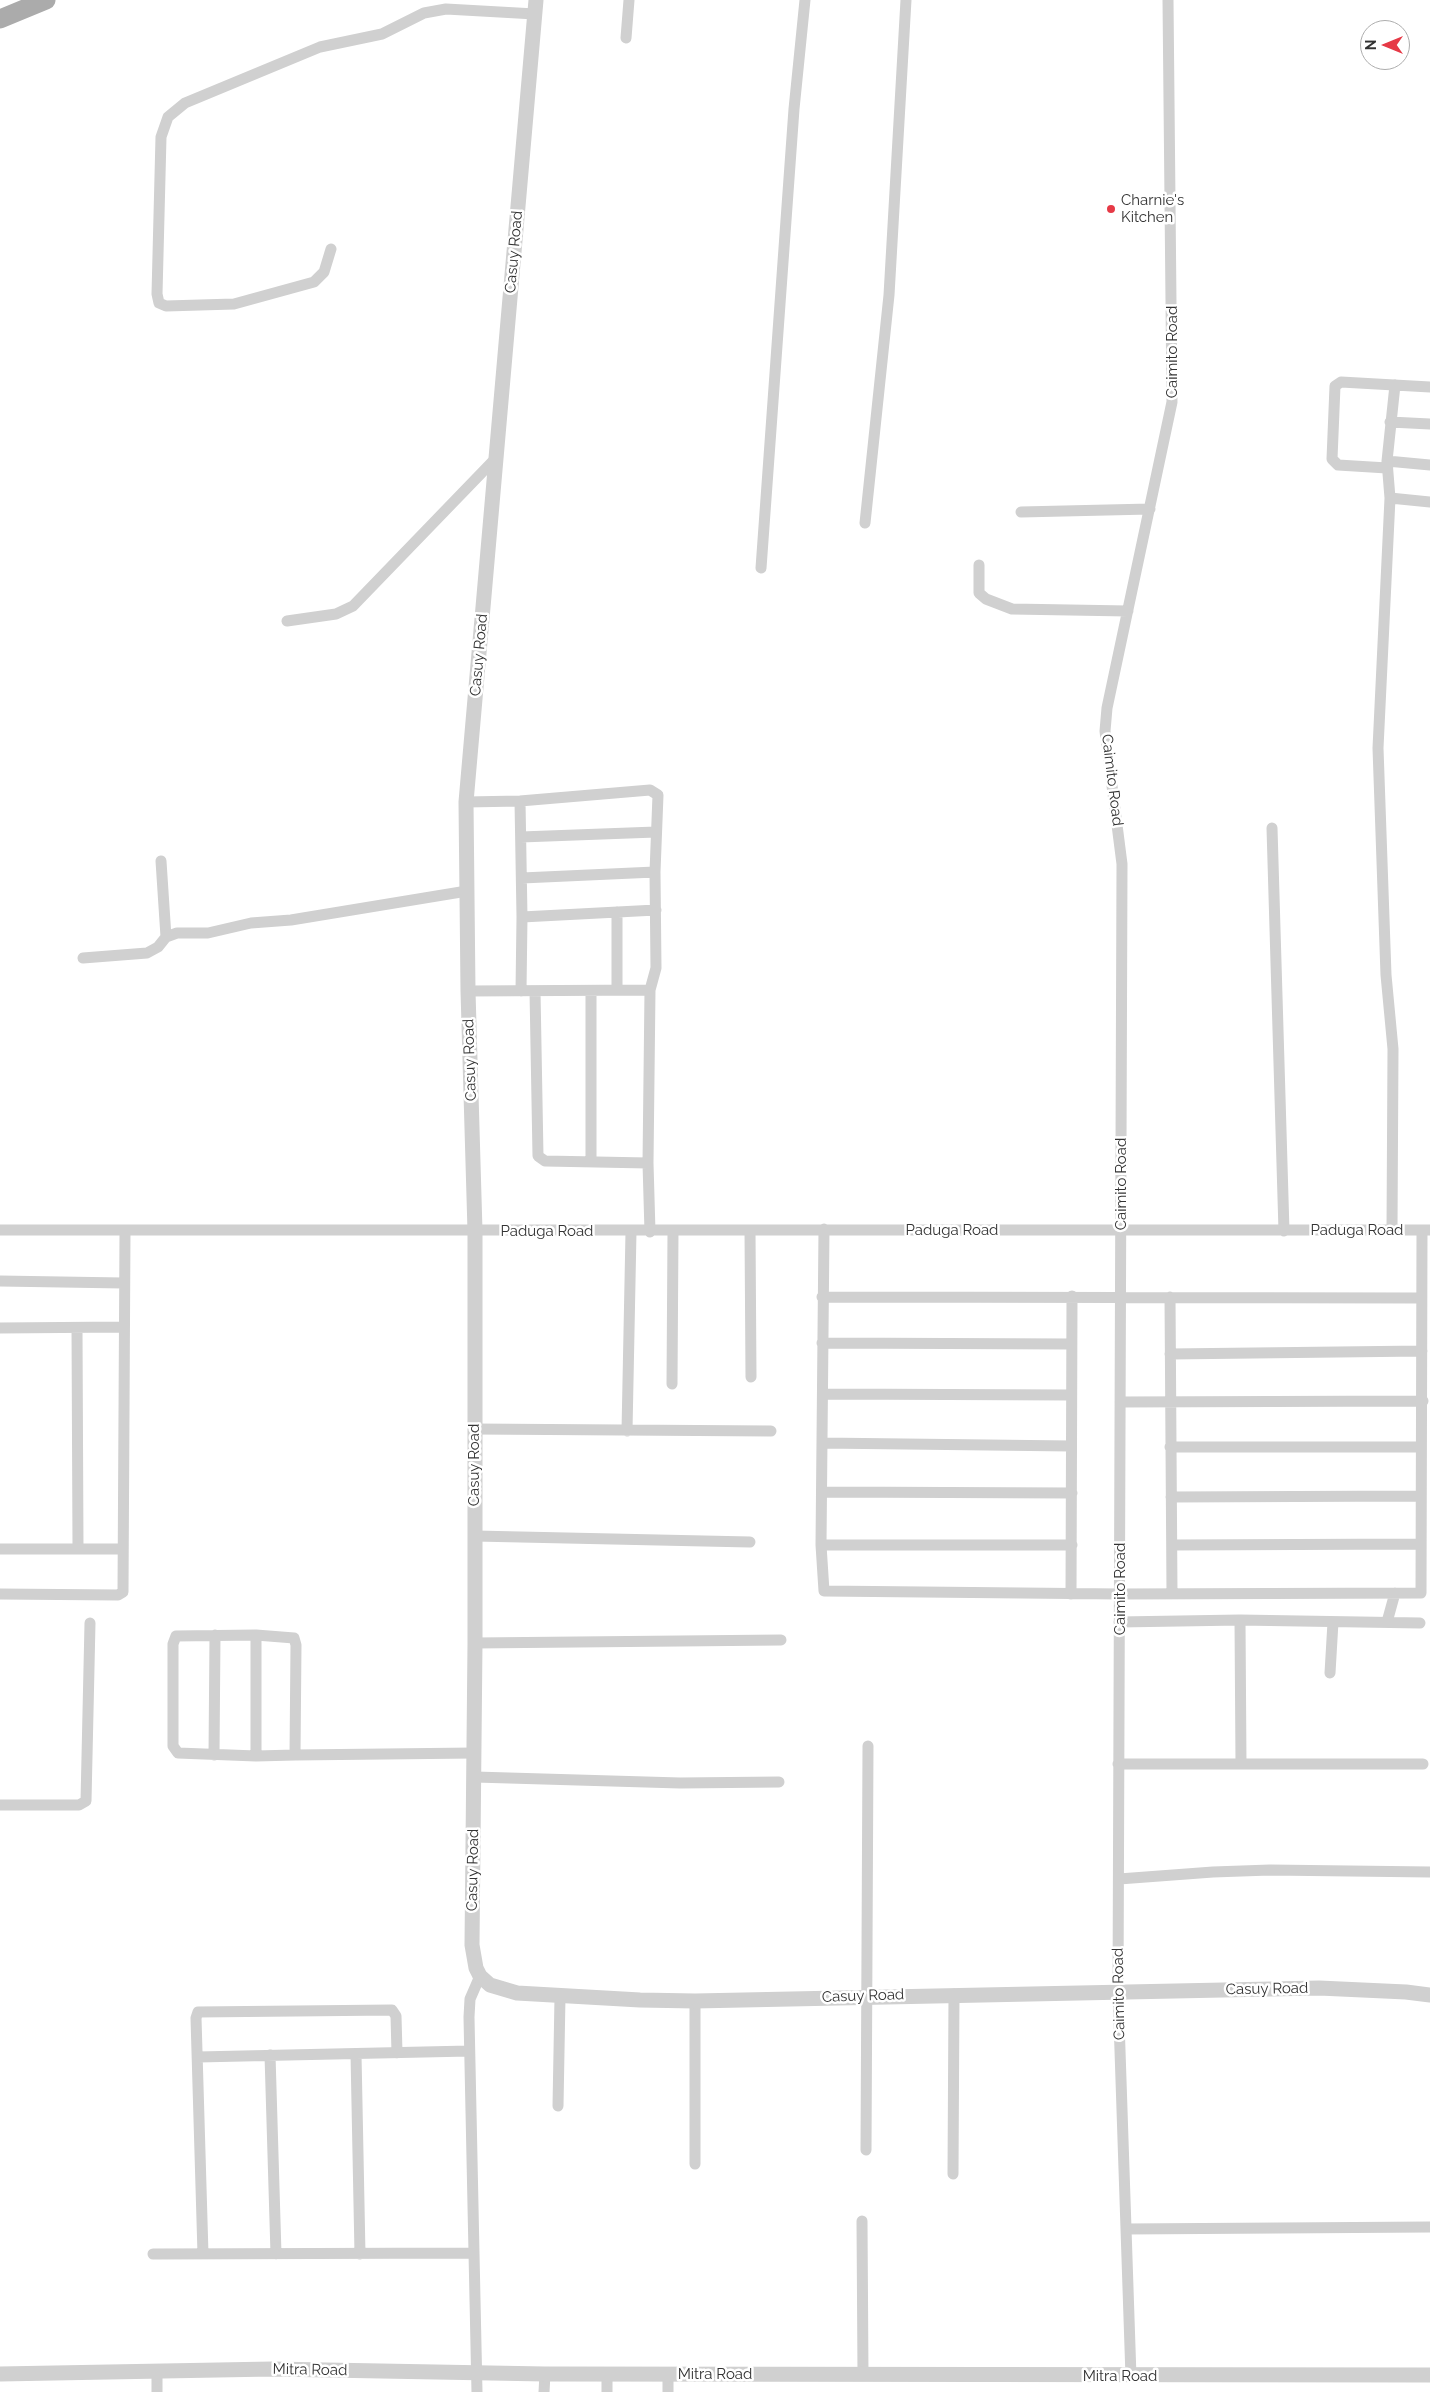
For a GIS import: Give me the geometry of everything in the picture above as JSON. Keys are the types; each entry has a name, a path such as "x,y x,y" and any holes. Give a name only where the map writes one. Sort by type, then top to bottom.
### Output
{"main road":[{"path":"0,19 46,0"}],"street":[{"path":"626,38 629,0"},
{"path":"761,568 794,109 805,0"},
{"path":"865,523 889,295 906,0"},
{"name":"Caimito Road","path":"1132,2377 1118,1991 1122,1297 1122,854 1105,731 1107,708 1150,509 1173,391 1168,0"},
{"path":"331,249 324,272 314,282 234,304 166,306 159,303 157,294 161,137 168,117 185,103 320,47 382,34 424,13 446,9 535,7"},
{"name":"Casuy Road","path":"535,7 466,802 468,991 475,1230 475,1777 472,1945 476,1968 480,1976 490,1985 508,1991 560,1996 694,2000 1320,1988 1406,1992 1430,1996"},
{"path":"1430,388 1341,382 1335,386 1332,459 1338,465 1430,465"},
{"path":"1392,1230 1393,1049 1386,975 1378,757 1390,498 1387,465 1395,385"},
{"path":"1390,422 1430,424"},
{"path":"288,621 336,614 353,606 496,458"},
{"path":"1390,498 1430,502"},
{"path":"1021,512 1150,509"},
{"path":"979,565 979,593 986,599 1012,609 1128,611"},
{"path":"466,802 520,801 653,790 658,795 655,872 656,974 650,990 648,1163 650,1232"},
{"path":"520,801 522,878 521,991"},
{"path":"1272,828 1284,1231"},
{"path":"520,837 656,832"},
{"path":"161,862 166,937"},
{"path":"522,878 655,872"},
{"path":"83,958 147,953 158,948 166,937 178,933 208,933 251,923 300,918 467,891"},
{"path":"522,917 656,910"},
{"path":"617,912 617,990"},
{"path":"468,991 650,990"},
{"path":"535,991 538,1156 545,1161 648,1163"},
{"path":"591,991 591,1162"},
{"path":"824,1229 822,1297 822,1587 827,1593 1071,1594 1421,1594 1421,1447 1423,1401 1421,1298 1426,1230"},
{"name":"Paduga Road","path":"0,1230 650,1232 824,1229 1121,1232 1426,1230"},
{"path":"750,1230 751,1377"},
{"path":"0,1594 121,1594 124,1589 125,1231"},
{"path":"672,1384 673,1231"},
{"path":"627,1431 631,1232"},
{"path":"0,1281 124,1283"},
{"path":"1071,1594 1072,1296"},
{"path":"822,1297 1421,1298"},
{"path":"1170,1297 1169,1400 1172,1593"},
{"path":"0,1328 124,1327"},
{"path":"77,1328 78,1548"},
{"path":"822,1343 1071,1344"},
{"path":"1170,1354 1422,1351"},
{"path":"823,1394 1071,1395"},
{"path":"1120,1402 1169,1400 1423,1401"},
{"path":"474,1429 771,1431"},
{"path":"822,1444 1071,1446"},
{"path":"1170,1447 1421,1447"},
{"path":"822,1492 1072,1493"},
{"path":"1171,1497 1421,1496"},
{"path":"475,1536 750,1542"},
{"path":"1172,1545 1420,1544"},
{"path":"821,1545 1072,1545"},
{"path":"0,1549 124,1549"},
{"path":"1387,1622 1395,1594"},
{"path":"1120,1622 1240,1620 1420,1623"},
{"path":"1240,1620 1241,1764"},
{"path":"0,1805 79,1805 86,1801 90,1622"},
{"path":"1330,1673 1334,1622"},
{"path":"295,1756 296,1641 290,1636 181,1634 176,1636 173,1644 175,1750 181,1754 295,1756 474,1753"},
{"path":"214,1756 215,1635"},
{"path":"256,1635 256,1756"},
{"path":"475,1643 780,1640"},
{"path":"866,2150 868,1746"},
{"path":"1118,1764 1423,1764"},
{"path":"475,1777 680,1783 778,1782"},
{"path":"1119,1879 1270,1870 1430,1872"},
{"path":"477,2392 469,2008 473,1991 480,1976"},
{"path":"953,2174 954,1994"},
{"path":"558,2106 560,1996"},
{"path":"694,2000 695,2164"},
{"path":"203,2254 196,2018 201,2011 392,2010 396,2016 397,2053"},
{"path":"198,2057 470,2051"},
{"path":"356,2054 360,2254"},
{"path":"270,2055 276,2254"},
{"path":"862,2221 863,2375"},
{"path":"1126,2228 1430,2227"},
{"path":"153,2254 474,2253"},
{"name":"Mitra Road","path":"0,2374 272,2369 545,2374 668,2373 1132,2377 1430,2375"},
{"path":"156,2392 157,2370"},
{"path":"668,2373 668,2392"},
{"path":"544,2392 545,2374"},
{"path":"607,2374 607,2392"}],"place":[{"name":"Charnie's Kitchen","path":"1111,209"}]}
